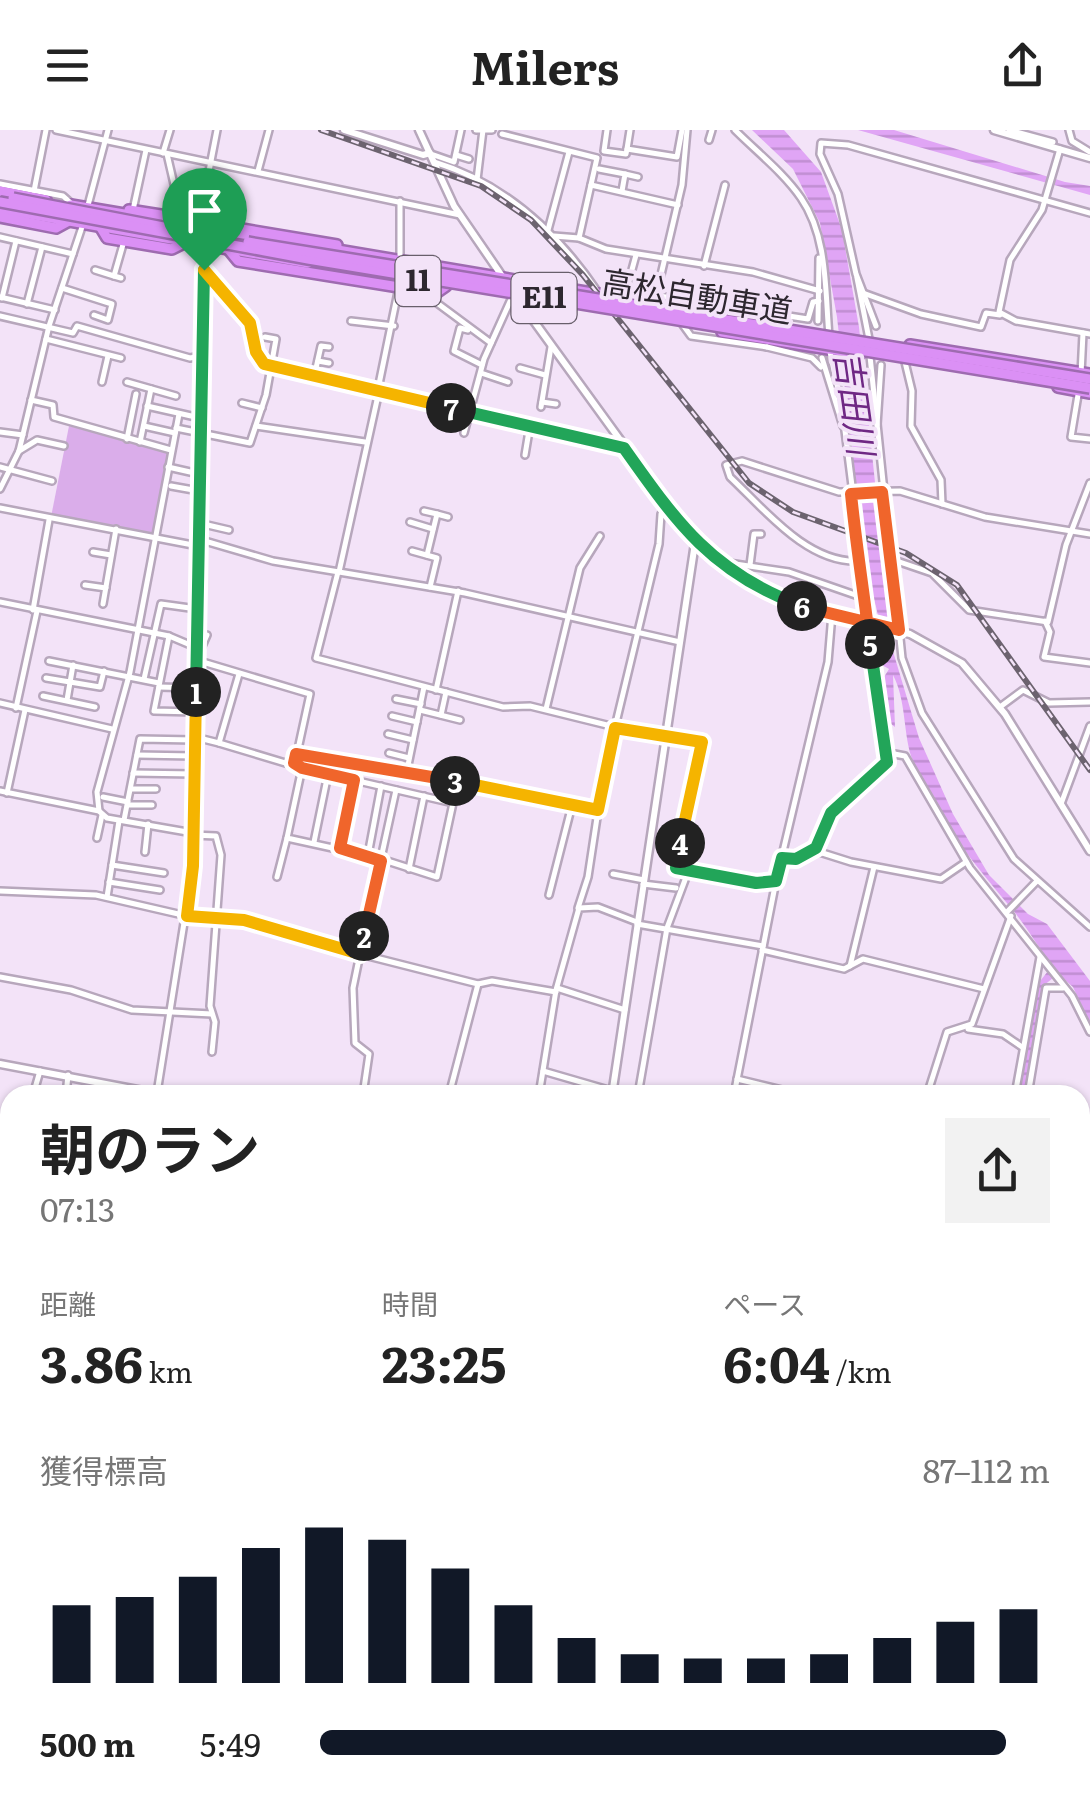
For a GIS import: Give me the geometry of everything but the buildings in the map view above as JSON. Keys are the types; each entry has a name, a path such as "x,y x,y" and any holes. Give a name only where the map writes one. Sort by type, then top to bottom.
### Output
{"highway":[{"name":"11","path":"0,196 770,319 832,333 1087,375"},
{"name":"11","path":"0,196 67,222 338,273 446,286 768,343 1090,390"},
{"name":"高松自動車道","path":"0,196 238,240 1087,375"},
{"name":"高松自動車道","path":"0,196 308,258 1090,390"},
{"path":"102,210 133,210 179,222"},
{"path":"0,217 56,228 67,222"},
{"path":"101,228 107,238 124,241 172,249 184,242"},
{"path":"223,233 236,228 440,263 447,269"},
{"path":"338,273 436,294 446,286"}],"street":[{"path":"34,190 46,130"},
{"path":"56,130 460,215"},
{"path":"21,452 49,326 74,254 108,130"},
{"path":"170,130 165,153 179,222"},
{"path":"162,1085 187,916 194,834 204,202 217,130"},
{"path":"258,172 269,130"},
{"path":"344,130 454,162 462,130"},
{"path":"420,130 460,215 515,297 695,543 760,589 832,614 898,630 942,648 962,663 1000,707 1090,851"},
{"path":"608,130 604,151 626,154 630,130"},
{"path":"627,149 678,157 684,130"},
{"path":"656,296 678,205 684,130"},
{"path":"709,140 712,130"},
{"path":"735,130 804,202 816,230 887,762 831,813 813,850 796,859 782,858"},
{"path":"994,130 1090,155"},
{"path":"1009,130 1057,148"},
{"path":"1069,130 1079,149 1090,155"},
{"path":"476,180 485,131 504,132 597,158 579,238"},
{"path":"866,338 838,194 820,154 819,148 826,140 1090,214"},
{"path":"1002,315 998,306 1010,260 1045,202 1057,148"},
{"path":"133,210 146,149"},
{"path":"551,233 569,152"},
{"path":"456,155 469,159"},
{"path":"434,162 476,180 551,233 599,294"},
{"path":"600,170 638,177"},
{"path":"622,191 625,174"},
{"path":"704,266 725,184"},
{"path":"591,185 678,205"},
{"path":"0,196 34,190 64,196 73,205"},
{"path":"400,201 400,256"},
{"path":"551,233 665,261 753,272 820,291"},
{"path":"0,237 74,254"},
{"path":"16,240 1,298 54,310"},
{"path":"94,270 117,277 124,241"},
{"path":"28,304 42,247"},
{"path":"628,288 636,254"},
{"path":"818,322 820,255"},
{"path":"478,274 486,268 488,256"},
{"path":"204,270 250,323 256,352 271,367 624,448"},
{"path":"856,274 876,326"},
{"path":"399,287 394,326 316,658 503,706 546,709 615,728 702,742 676,868 756,883 776,881"},
{"path":"62,288 112,304 108,320 94,316"},
{"path":"616,297 626,291 770,319 808,319 812,302 818,301"},
{"path":"436,294 437,303 491,342"},
{"path":"863,294 921,314 981,327 986,313 1087,333 1087,375 1078,391 1071,437 1090,439"},
{"path":"464,433 482,365 515,297"},
{"path":"0,316 73,333"},
{"path":"352,321 394,326"},
{"path":"68,347 77,326 190,358 202,356"},
{"path":"468,330 460,328 454,350 482,365"},
{"path":"144,426 250,444 279,340 265,337"},
{"path":"46,339 121,358"},
{"path":"768,343 812,358 823,369"},
{"path":"551,344 541,404 556,404"},
{"path":"314,377 321,346 329,347"},
{"path":"102,382 108,356"},
{"path":"867,356 904,668 922,713 1014,858 1090,927"},
{"path":"822,358 844,427"},
{"path":"318,360 330,363"},
{"path":"905,362 912,391 911,426 940,480 942,504"},
{"path":"876,442 881,365"},
{"path":"520,368 545,375"},
{"path":"482,374 508,382"},
{"path":"127,382 176,396"},
{"path":"140,442 151,389"},
{"path":"127,439 136,394"},
{"path":"31,400 53,404 54,417 171,450"},
{"path":"242,403 262,408"},
{"path":"147,406 200,418"},
{"path":"97,838 98,792 129,676 179,414"},
{"path":"525,456 530,425"},
{"path":"256,426 365,442"},
{"path":"0,432 22,435"},
{"path":"0,489 21,452 37,440 64,446"},
{"path":"859,561 834,560 804,546 730,477 726,465 742,461 852,494 900,491 1007,522 1090,534"},
{"path":"0,467 52,481"},
{"path":"168,468 200,474"},
{"path":"1090,483 1045,621 1050,632 1044,657 1090,662"},
{"path":"171,486 199,492"},
{"path":"0,508 458,592 636,635 683,642"},
{"path":"578,908 591,863 598,810 661,514 667,508"},
{"path":"424,511 448,517"},
{"path":"426,555 436,514"},
{"path":"16,708 50,520"},
{"path":"410,522 433,529"},
{"path":"199,524 228,530"},
{"path":"103,604 116,529"},
{"path":"750,565 754,534 762,534"},
{"path":"546,709 580,568 600,536"},
{"path":"614,1085 695,543"},
{"path":"92,552 111,555"},
{"path":"412,552 437,558 430,587"},
{"path":"892,560 932,574 969,610 1045,621"},
{"path":"719,563 804,576 864,598"},
{"path":"86,584 106,588"},
{"path":"436,690 458,592"},
{"path":"0,602 139,628 196,648"},
{"path":"144,680 160,604 197,609"},
{"path":"736,1085 776,881 828,662 832,614"},
{"path":"196,660 208,635"},
{"path":"169,636 154,711 196,712"},
{"path":"196,660 310,694 294,763"},
{"path":"50,662 159,685 196,688"},
{"path":"66,700 73,666"},
{"path":"46,678 100,687 104,671"},
{"path":"218,743 240,674"},
{"path":"406,775 424,687"},
{"path":"1000,707 1022,690 1050,703 1090,702"},
{"path":"440,715 446,692"},
{"path":"43,696 95,707"},
{"path":"396,698 460,720"},
{"path":"0,703 112,728"},
{"path":"25,710 3,792 122,820 216,836 221,855 212,1052"},
{"path":"392,716 417,722"},
{"path":"1061,804 1090,726"},
{"path":"388,734 413,740"},
{"path":"107,897 140,740 195,738 453,803 437,877 368,855 287,838"},
{"path":"884,752 906,756 966,862 1066,989 1090,1032"},
{"path":"389,753 409,758"},
{"path":"296,754 318,754 406,775 598,810"},
{"path":"137,755 195,756"},
{"path":"277,876 302,768"},
{"path":"132,773 194,774"},
{"path":"314,842 328,774"},
{"path":"340,848 354,780"},
{"path":"368,855 381,786"},
{"path":"132,789 156,789"},
{"path":"365,1085 370,1054 355,1043 353,988 396,790"},
{"path":"103,796 128,804 152,805"},
{"path":"409,869 424,796"},
{"path":"549,895 572,805"},
{"path":"145,852 148,824"},
{"path":"813,850 874,867 941,879 966,862"},
{"path":"112,864 164,873"},
{"path":"850,967 874,867"},
{"path":"637,1085 673,902 677,901 688,871"},
{"path":"612,874 676,888"},
{"path":"109,882 160,890"},
{"path":"968,1029 1009,914 1037,882"},
{"path":"0,890 107,897 187,916 244,920 360,954 461,976 478,984 492,981 556,990 624,1010"},
{"path":"541,1085 556,990 580,908 598,907 637,923 850,967 863,958 984,988"},
{"path":"1017,1085 1042,958"},
{"path":"0,977 71,990 132,1010 212,1014"},
{"path":"452,1085 478,984"},
{"path":"1030,1085 1046,988 1052,984 1066,989"},
{"path":"930,1085 948,1032 968,1029 1004,1034 1034,1056"},
{"path":"0,1064 114,1085"},
{"path":"36,1085 40,1071"},
{"path":"544,1071 590,1085"},
{"path":"67,1085 68,1076"},
{"path":"737,1078 764,1085"}],"shaded area":[{"path":"69,426 171,451 155,534 51,517"}],"water":[{"name":"吉田川","path":"752,130 784,130 821,172 842,230 859,327 892,648 919,738 953,814 989,875 1028,914 1047,924 1090,981 1090,1024 1073,987 1058,974 1043,986 1026,1085 1019,1083 1037,985 1052,966 930,798 911,756 893,675 895,727 887,721 881,682 889,669 882,665 877,611 866,582 837,317 820,223 793,169"},
{"path":"858,130 894,130 1065,182 1090,186 1090,195"}],"railway":[{"path":"321,130 481,186 531,220 583,275 749,483 793,512 906,553 957,585 1090,770"}],"route":[{"path":"204,270 193,866 187,916 244,920 360,954 381,861 340,848 354,780 302,768 294,763 296,754 318,754 383,771 598,810 615,728 702,742 681,827 676,868 763,883 776,881 782,858 796,859 816,848 831,813 887,762 881,698 871,649 868,623 861,572 855,536 851,494 882,492 899,630 868,623 808,608 743,580 695,543 624,448 264,364 256,352 250,323 204,270"}]}
